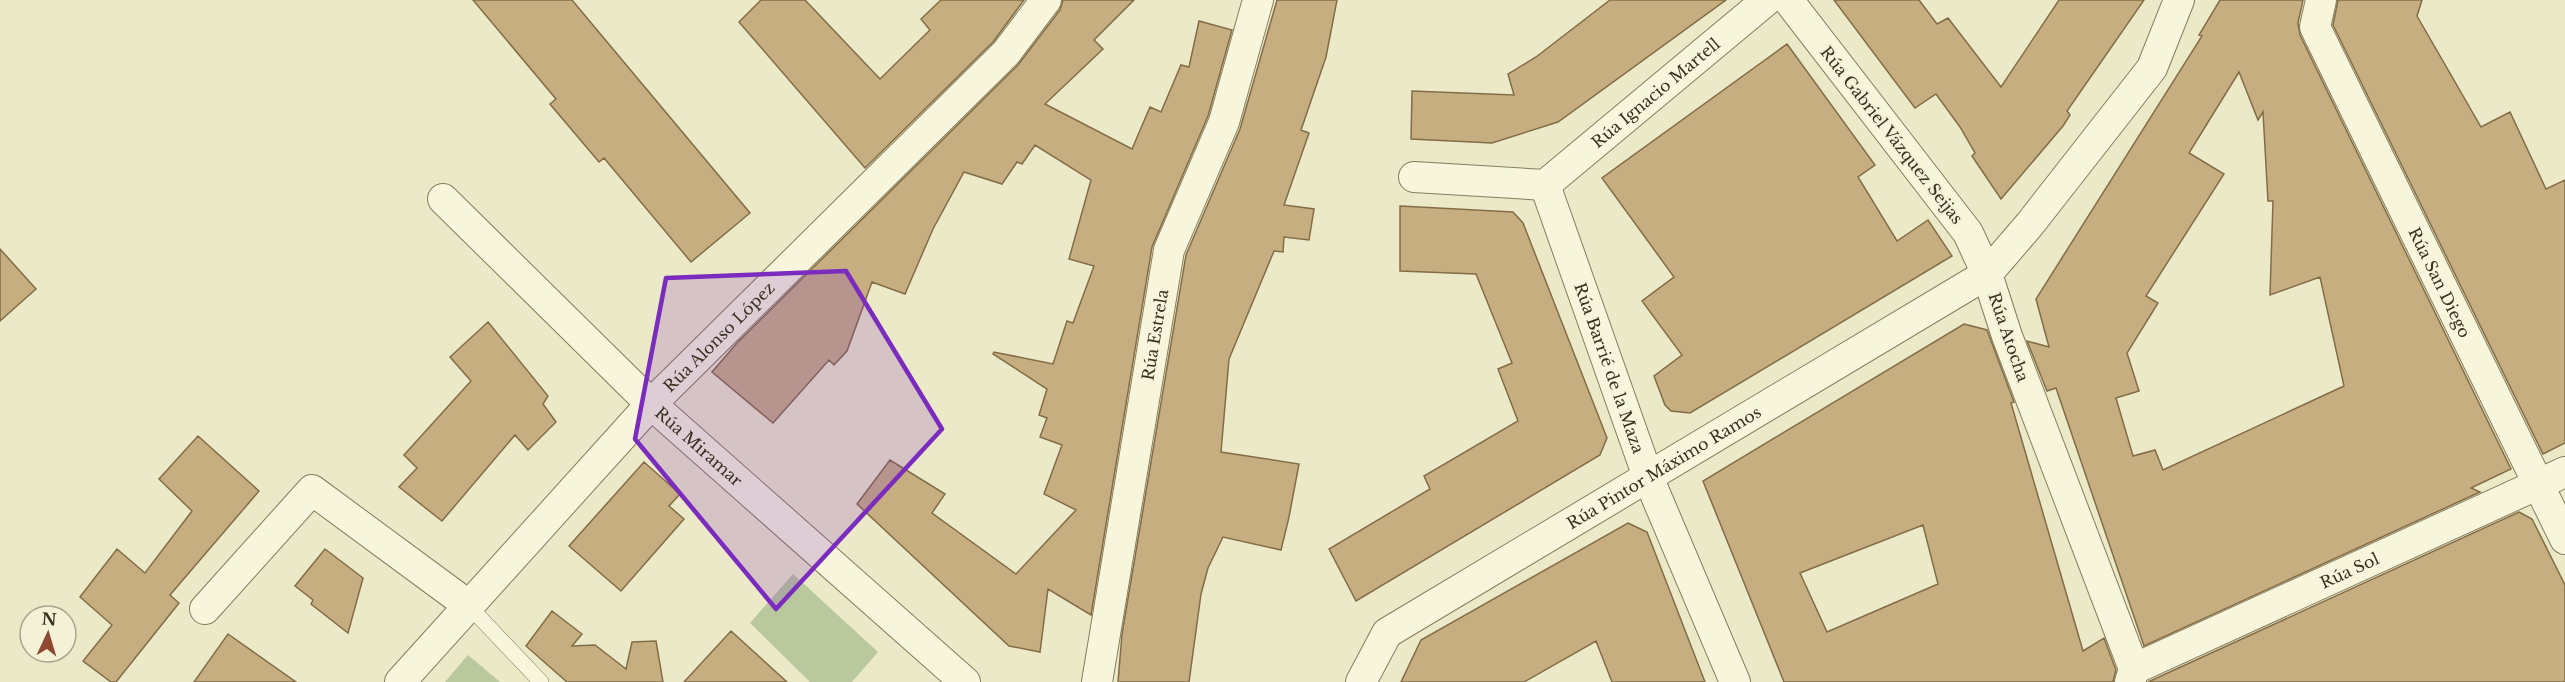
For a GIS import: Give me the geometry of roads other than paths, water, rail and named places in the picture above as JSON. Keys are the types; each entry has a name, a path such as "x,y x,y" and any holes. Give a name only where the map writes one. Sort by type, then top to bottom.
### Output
{"street":[{"name":"Rúa Alonso López","path":"400,682 651,404 1006,53 1046,0"},
{"name":"Rúa Estrela","path":"1097,682 1169,250 1224,122 1258,0"},
{"name":"Rúa Ignacio Martell","path":"1545,185 1767,0"},
{"name":"Rúa Gabriel Vázquez Seijas","path":"1788,0 1968,233 1987,274"},
{"name":"Rúa Atocha","path":"2132,675 2015,357 1987,274 2030,224 2152,68 2179,0"},
{"name":"Rúa San Diego","path":"2318,14 2551,477 2565,539"},
{"path":"1414,177 1545,185"},
{"name":"Rúa Barrié de la Maza","path":"1545,185 1648,477 1735,682"},
{"name":"Rúa Miramar","path":"443,199 651,404 965,682"},
{"name":"Rúa Pintor Máximo Ramos","path":"1361,682 1387,633 1987,274"},
{"name":"Rúa Sol","path":"2132,675 2551,477"},
{"path":"206,609 312,490 468,605"}],"lane":[{"path":"468,605 542,682"}]}
